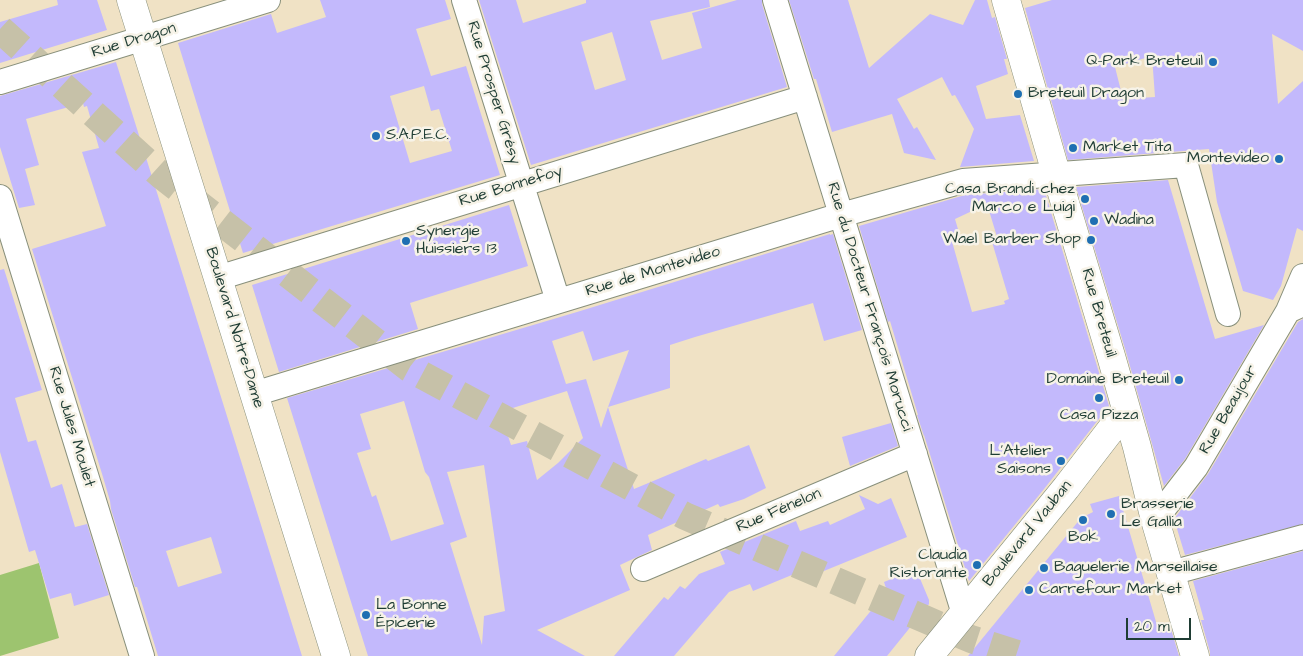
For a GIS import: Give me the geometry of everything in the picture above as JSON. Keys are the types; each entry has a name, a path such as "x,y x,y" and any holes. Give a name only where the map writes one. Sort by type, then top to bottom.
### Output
{"street":[{"name":"Boulevard Notre-Dame","path":"131,0 336,656"},
{"name":"Rue Dragon","path":"0,82 268,0"},
{"name":"Rue Prosper Grésy","path":"464,0 558,301"},
{"name":"Rue du Docteur François Morucci","path":"775,0 964,614"},
{"name":"Rue Breteuil","path":"1006,0 1093,295 1137,448 1155,520 1195,656"},
{"name":"Rue Bonnefoy","path":"218,278 805,97"},
{"name":"Rue de Montevideo","path":"254,394 841,215 963,181 1186,165 1228,314"},
{"name":"Rue Jules Moulet","path":"0,198 142,656"},
{"name":"Rue Beaujour","path":"1155,520 1196,467 1235,399 1296,307 1303,276"},
{"name":"Boulevard Vauban","path":"929,656 1066,488 1126,410"},
{"name":"Rue Fénelon","path":"643,569 915,454"},
{"path":"1171,573 1303,537"}],"green space":[{"path":"39,563 59,638 0,656 0,575"}],"building":[{"path":"57,0 97,0 107,30 0,63 0,22 58,5"},
{"path":"320,0 445,0 451,19 416,29 431,76 466,66 500,175 243,253 178,43 271,14 277,33 326,17","holes":["424,86 431,111 439,109 452,151 410,163 390,96"]},
{"path":"479,0 516,0 523,23 586,3 586,0 709,0 710,7 650,21 662,60 702,48 692,13 737,0 762,0 787,87 531,165","holes":["612,32 626,80 595,90 581,42"]},
{"path":"789,0 848,0 869,68 930,14 963,25 975,0 987,0 992,18 995,17 1007,59 1004,59 1008,74 976,86 986,119 1020,115 1034,161 960,167 974,129 955,95 952,96 942,77 897,99 914,129 917,127 936,160 904,153 892,114 832,132"},
{"path":"1052,0 1303,0 1303,51 1272,34 1278,104 1303,81 1303,231 1297,228 1281,286 1273,300 1243,291 1217,202 1209,149 1068,160 1025,8","holes":["1152,56 1155,97 1123,99 1115,67"]},
{"path":"116,62 302,656 158,656 137,587 135,587 32,249 106,226 82,152 99,148 87,106 84,107 83,103 26,119 39,165 25,169 35,205 19,208 0,147 0,96","holes":["211,537 222,573 178,587 166,551"]},
{"path":"1168,180 1215,339 1264,325 1185,459 1164,486 1076,187"},
{"path":"1044,189 1109,406 969,581 859,226 965,195","holes":["987,204 998,240 992,242 1009,299 1004,301 1005,304 972,312 951,238 960,236 955,219"]},
{"path":"509,205 528,266 410,303 418,329 279,372 252,285"},
{"path":"833,234 862,330 824,341 813,303 695,337 670,345 670,388 608,407 634,489 706,459 708,461 749,445 766,488 744,499 720,507 718,504 648,535 652,550 620,565 630,590 537,630 585,656 368,656 287,398","holes":["583,331 593,361 629,350 601,428 586,379 566,384 552,341","567,391 583,438 558,463 537,480 527,441 511,445 500,412","404,401 425,472 429,477 444,524 391,541 376,495 372,497 357,453 371,449 360,414","484,465 505,611 484,616 482,645 450,543 467,537 447,472"]},
{"path":"4,269 42,390 15,398 28,442 36,440 51,488 62,484 75,527 87,524 109,595 74,606 71,593 50,599 35,550 29,552 0,452 0,270"},
{"path":"1303,319 1303,524 1185,555 1174,519 1208,474 1298,322"},
{"path":"891,423 898,446 850,466 842,437"},
{"path":"859,495 878,504 891,498 907,537 819,573 816,565 753,591 750,584 729,592 674,656 614,656 664,597 668,600 680,586 685,589 699,574 725,564 720,552 796,521 800,531 828,521 830,525 865,509"},
{"path":"1119,496 1159,632 1171,629 1179,656 968,656 1081,518 1093,512 1090,504"},
{"path":"1303,551 1303,656 1210,656 1201,620 1204,620 1193,581"},
{"path":"916,569 929,604 887,656 834,656 887,591 884,582"}],"tunnel":[{"path":"0,29 161,175 409,368 685,516 971,639 1023,656"}],"place":[{"name":"Q-Park Breteuil","path":"1213,62"},
{"name":"Breteuil Dragon","path":"1018,94"},
{"name":"S.A.P.E.C.","path":"376,136"},
{"name":"Market Tita","path":"1073,148"},
{"name":"Montevideo","path":"1279,159"},
{"name":"Casa Brandi chez Marco e Luigi","path":"1085,199"},
{"name":"Wadina","path":"1094,221"},
{"name":"Wael Barber Shop","path":"1091,240"},
{"name":"Synergie Huissiers 13","path":"406,241"},
{"name":"Domaine Breteuil","path":"1179,380"},
{"name":"Casa Pizza","path":"1099,398"},
{"name":"L'Atelier Saisons","path":"1061,461"},
{"name":"Brasserie Le Gallia","path":"1111,514"},
{"name":"Bok","path":"1083,520"},
{"name":"Claudia Ristorante","path":"977,565"},
{"name":"Baguelerie Marseillaise","path":"1044,568"},
{"name":"Carrefour Market","path":"1029,590"},
{"name":"La Bonne Épicerie","path":"366,615"}]}
